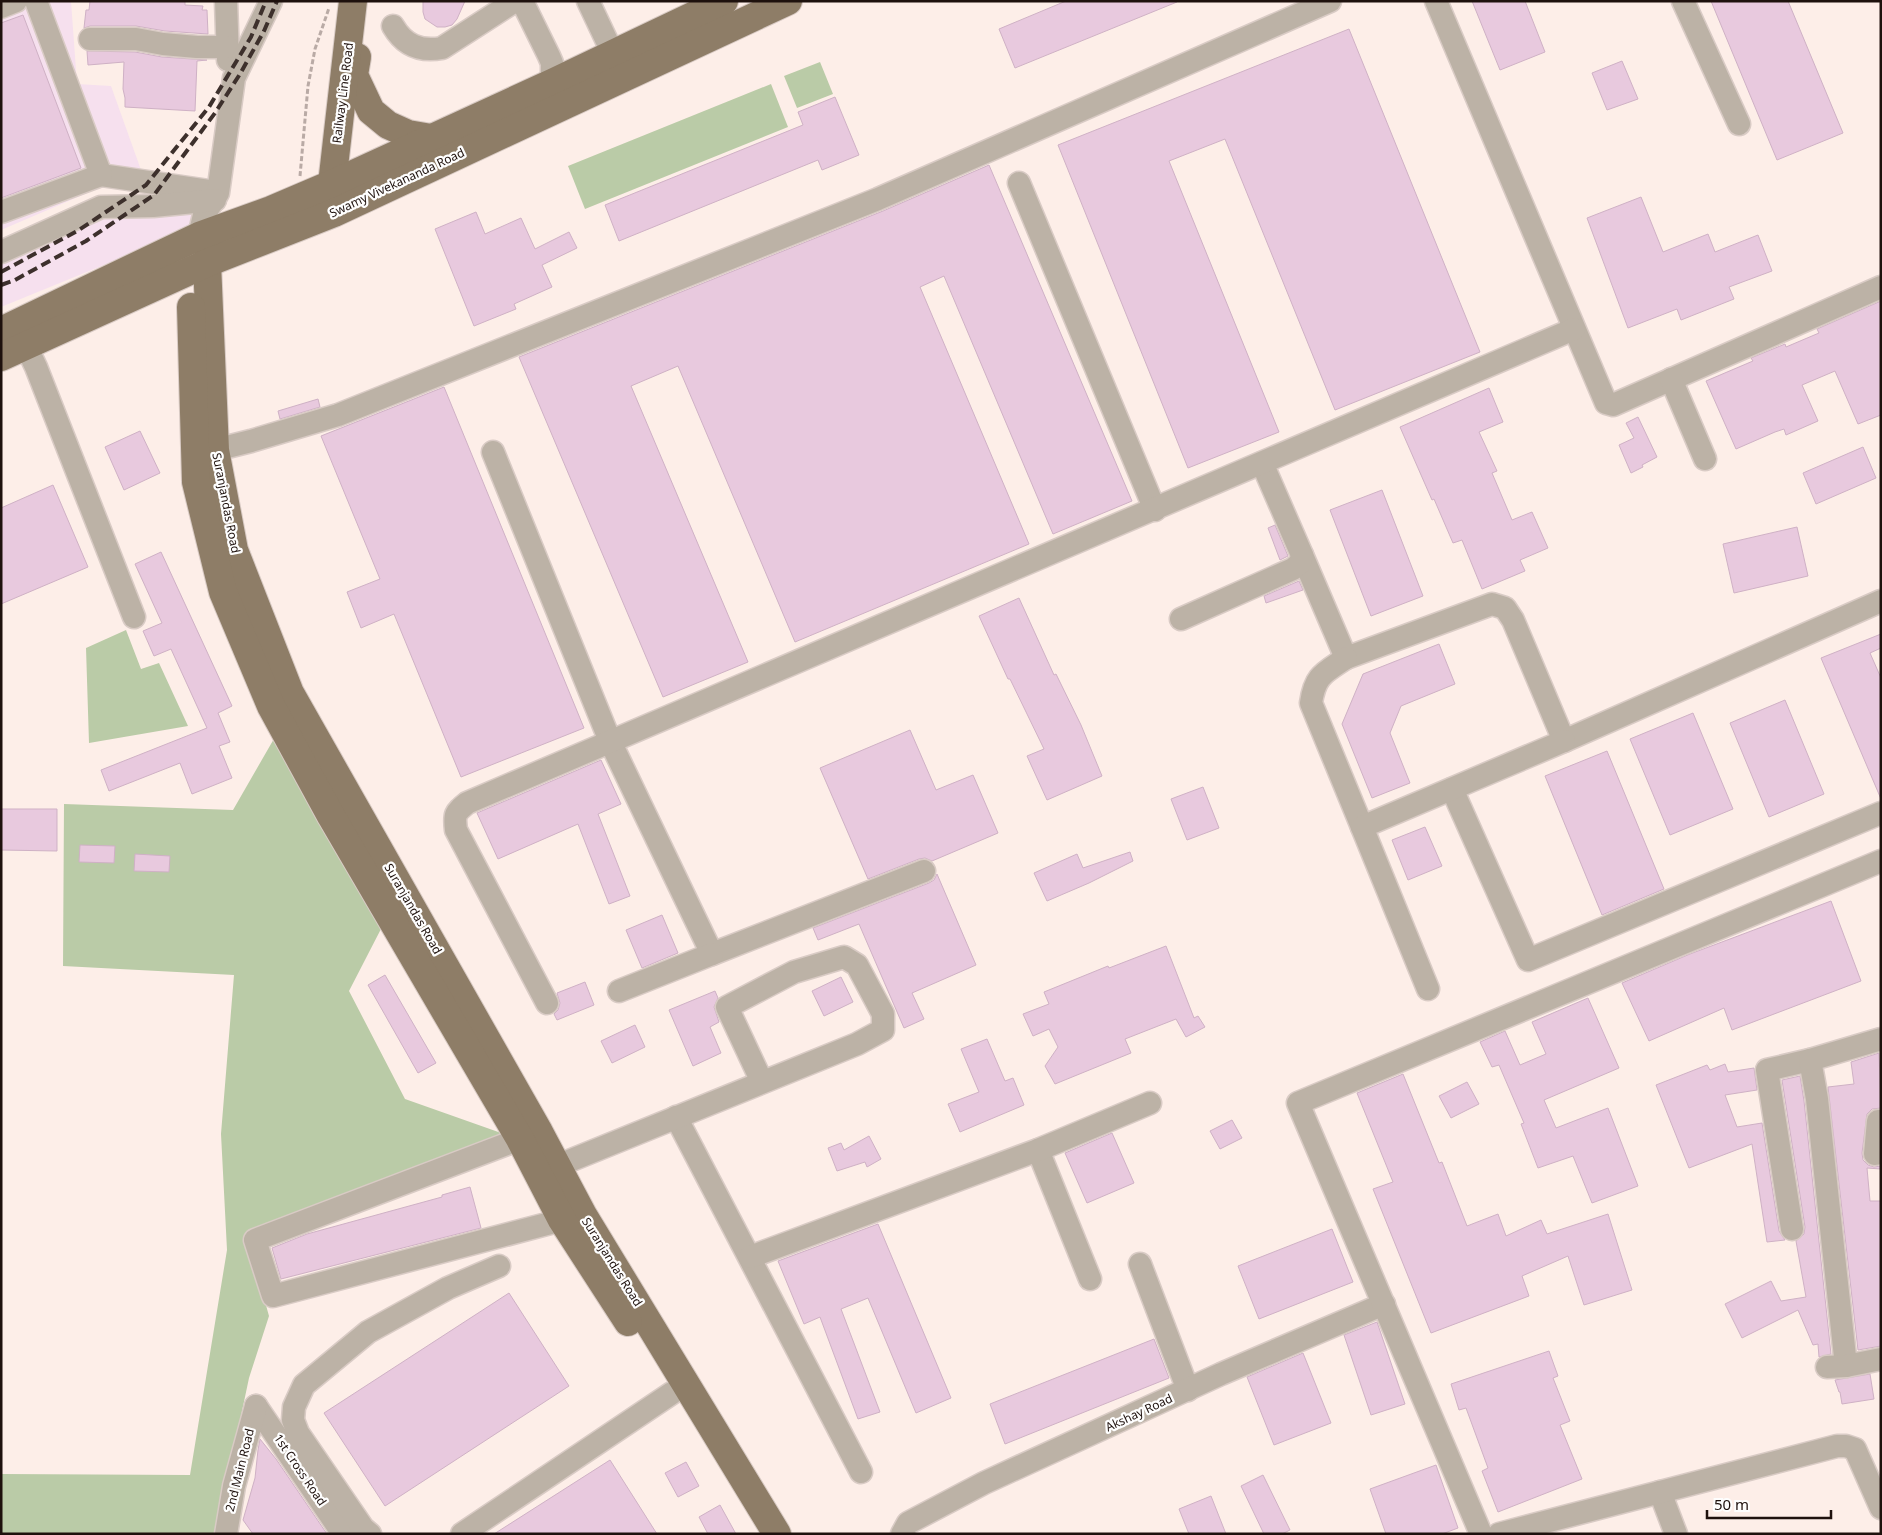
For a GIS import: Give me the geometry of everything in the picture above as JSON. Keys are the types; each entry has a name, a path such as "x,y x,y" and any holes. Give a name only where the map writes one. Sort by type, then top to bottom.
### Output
{"main road":[{"name":"Railway Line Road","path":"332,184 354,1"},
{"path":"365,1 354,75 371,111 388,125 408,134 431,138"},
{"name":"Swamy Vivekananda Road","path":"1,331 206,234 299,199 332,184 552,83 724,1"},
{"name":"Swamy Vivekananda Road","path":"1,357 201,266 334,213 788,1"},
{"name":"Suranjandas Road","path":"206,234 190,320 196,482 223,592 271,706 326,808 520,1139 583,1215 777,1534"},
{"name":"Suranjandas Road","path":"201,266 215,450 234,550 290,693 535,1124 562,1220 672,1393 757,1534"}],"street":[{"path":"1,7 16,1"},
{"path":"36,1 102,175"},
{"path":"226,1 228,58 234,78"},
{"path":"206,234 217,208 216,196 234,78 271,1"},
{"path":"393,26 399,36 415,47 430,50 442,48 515,1"},
{"path":"522,1 552,63 552,83"},
{"path":"588,1 613,54"},
{"path":"215,450 338,415 868,203 1330,1"},
{"path":"1436,1 1574,329 1608,405 1613,405 1881,287"},
{"path":"1683,1 1739,124"},
{"path":"90,39 136,39 197,47 227,47"},
{"path":"1,212 102,175 216,196"},
{"path":"1019,183 1155,510"},
{"path":"1,252 101,207 153,206 216,196"},
{"path":"547,1003 456,830 454,818 457,811 467,803 1574,329"},
{"path":"26,346 36,367 134,617"},
{"path":"1671,379 1705,459"},
{"path":"494,452 610,741 712,954"},
{"path":"1262,464 1346,658"},
{"path":"1181,619 1292,569 1300,563 1302,555"},
{"path":"1362,827 1564,741 1881,601"},
{"path":"1428,989 1311,703 1313,689 1320,676 1346,658 1492,604 1506,608 1513,620 1564,741"},
{"path":"1452,789 1528,960 1881,813"},
{"path":"1481,1534 1298,1102 1881,861"},
{"path":"619,991 924,871"},
{"path":"547,1170 857,1044 883,1030 883,1014 857,965 844,957 794,972 727,1007 762,1082"},
{"path":"1792,1229 1767,1070 1810,1060 1881,1039"},
{"path":"1810,1060 1816,1099 1836,1367 1881,1359"},
{"path":"750,1257 1038,1150 1150,1103"},
{"path":"676,1117 861,1472"},
{"path":"1875,1154 1878,1121 1881,1121"},
{"path":"520,1139 255,1240 273,1296 562,1220"},
{"path":"1038,1150 1090,1279"},
{"path":"1140,1264 1188,1390"},
{"path":"370,1534 363,1528 298,1434 293,1420 297,1399 304,1385 368,1332 448,1288 499,1266"},
{"name":"Akshay Road","path":"902,1534 908,1522 984,1483 1221,1374 1384,1304"},
{"path":"462,1534 672,1393"},
{"name":"2nd Main Road","path":"230,1530 234,1486 256,1406"},
{"name":"1st Cross Road","path":"256,1406 343,1534"},
{"path":"1499,1534 1846,1446 1855,1449 1881,1508"},
{"path":"1660,1492 1676,1534"}],"path":[{"path":"299,199 308,86 315,49 331,1"}],"shaded area":[{"path":"1,1 71,1 77,84 111,86 141,170 1,230"},
{"path":"201,180 202,225 1,307 1,262 121,207"}],"green space":[{"path":"820,62 833,94 797,108 784,76"},
{"path":"771,84 788,127 585,209 568,166"},
{"path":"126,630 141,669 159,663 188,726 89,743 86,648"},
{"path":"275,737 382,927 349,991 405,1099 504,1134 246,1234 269,1316 249,1378 216,1534 1,1534 1,1474 190,1475 227,1250 221,1134 234,975 63,966 64,804 233,810"}],"building":[{"path":"90,1 185,1 185,5 203,6 202,10 207,10 208,34 165,31 136,26 90,26 84,28 86,10 89,10"},
{"path":"423,1 465,1 457,19 452,25 437,27 425,19"},
{"path":"1066,1 1177,2 1015,68 999,29"},
{"path":"1472,1 1525,1 1545,52 1500,70"},
{"path":"1711,1 1788,1 1843,133 1777,160"},
{"path":"23,15 81,168 1,198 1,23"},
{"path":"1349,29 1480,352 1335,410 1225,139 1169,161 1279,432 1188,468 1058,145"},
{"path":"87,51 135,52 162,57 207,60 197,61 195,111 125,107 123,89 124,62 88,65"},
{"path":"1622,61 1638,99 1607,110 1592,73"},
{"path":"835,97 859,155 822,170 818,160 619,241 605,205 803,125 798,112"},
{"path":"989,165 1132,501 1053,534 944,276 920,287 1029,544 795,642 678,366 631,386 748,662 663,697 519,357 883,211"},
{"path":"1641,197 1663,252 1708,234 1715,252 1758,235 1772,271 1729,287 1734,299 1681,320 1677,309 1628,328 1587,218"},
{"path":"476,212 485,234 521,218 535,249 569,232 577,248 542,265 552,287 514,304 516,309 474,326 435,229"},
{"path":"1881,301 1881,415 1858,424 1835,371 1802,385 1818,421 1786,435 1784,429 1775,432 1736,449 1706,381 1753,361 1751,358 1785,344 1786,347 1819,333 1817,329"},
{"path":"444,387 584,728 461,777 394,614 361,628 347,592 380,579 321,436"},
{"path":"1489,388 1503,422 1479,432 1497,471 1492,473 1512,520 1532,512 1548,548 1520,560 1525,571 1482,589 1462,540 1453,543 1400,427"},
{"path":"318,399 320,407 280,419 278,411"},
{"path":"1638,417 1657,457 1631,473 1619,445 1634,438 1626,423"},
{"path":"140,431 160,473 124,490 105,447"},
{"path":"1863,447 1876,478 1816,504 1803,473"},
{"path":"53,485 88,567 1,604 1,508"},
{"path":"1382,490 1423,596 1371,616 1330,510"},
{"path":"1275,525 1288,556 1280,560 1268,528"},
{"path":"1797,527 1808,576 1734,593 1723,544"},
{"path":"161,552 232,706 218,713 230,742 219,746 232,778 192,794 180,763 109,791 101,770 207,728 171,649 154,656 143,631 162,623 135,564"},
{"path":"1299,581 1303,590 1266,603 1264,596"},
{"path":"1019,598 1054,675 1056,674 1081,725 1102,776 1047,800 1027,756 1044,749 1010,679 1008,679 979,616"},
{"path":"1881,634 1881,648 1870,653 1881,678 1881,799 1821,658"},
{"path":"1439,644 1455,684 1401,706 1390,733 1410,783 1372,798 1342,724 1363,674"},
{"path":"1785,700 1824,794 1769,817 1730,723"},
{"path":"1693,713 1733,809 1670,835 1630,739"},
{"path":"910,730 936,790 973,775 998,833 932,861 925,858 919,859 868,879 820,768"},
{"path":"1607,751 1664,889 1602,915 1545,776"},
{"path":"601,760 621,804 598,814 630,896 609,904 578,824 498,859 477,813"},
{"path":"1203,787 1219,828 1187,840 1171,799"},
{"path":"1,809 57,809 57,851 1,850"},
{"path":"1425,827 1442,866 1408,880 1392,840"},
{"path":"80,845 115,846 114,863 79,862"},
{"path":"1130,852 1133,861 1047,901 1034,873 1077,854 1083,868"},
{"path":"135,854 170,856 169,872 134,871"},
{"path":"937,874 976,965 912,993 924,1019 904,1028 859,924 818,940 813,928 929,883 934,880"},
{"path":"1831,901 1861,981 1732,1030 1724,1008 1649,1041 1622,983 1690,954"},
{"path":"662,915 678,953 642,968 626,930"},
{"path":"1166,946 1194,1018 1198,1016 1205,1027 1186,1037 1176,1019 1125,1039 1131,1053 1055,1084 1045,1066 1058,1047 1049,1029 1033,1036 1023,1014 1049,1004 1044,992 1108,966 1109,968"},
{"path":"385,975 436,1063 418,1073 368,985"},
{"path":"841,977 853,1002 824,1016 812,991"},
{"path":"585,982 594,1005 557,1020 554,1014 558,1010 560,1003 557,993"},
{"path":"715,991 718,998 714,1007 719,1022 710,1027 721,1053 693,1066 669,1010"},
{"path":"1588,998 1619,1068 1544,1100 1556,1128 1608,1108 1638,1186 1592,1203 1573,1156 1538,1168 1521,1124 1524,1123 1499,1065 1492,1067 1480,1042 1505,1031 1520,1065 1546,1054 1532,1022"},
{"path":"635,1025 645,1047 612,1063 601,1041"},
{"path":"987,1039 1005,1081 1013,1078 1024,1105 960,1132 948,1104 979,1092 961,1049"},
{"path":"1879,1053 1881,1108 1872,1109 1867,1114 1862,1153 1863,1160 1868,1165 1874,1167 1881,1166 1881,1169 1867,1168 1870,1201 1881,1201 1881,1346 1858,1350 1828,1087 1854,1084 1851,1062"},
{"path":"1725,1064 1728,1072 1754,1068 1757,1090 1725,1095 1737,1127 1762,1123 1779,1231 1785,1240 1767,1242 1752,1144 1689,1168 1656,1085 1707,1065 1710,1070"},
{"path":"1403,1074 1439,1163 1442,1162 1467,1226 1498,1214 1506,1236 1541,1220 1547,1234 1608,1214 1632,1290 1584,1305 1568,1256 1522,1276 1529,1296 1431,1333 1373,1189 1393,1182 1357,1093"},
{"path":"1800,1076 1831,1354 1819,1357 1818,1344 1813,1345 1798,1310 1742,1338 1725,1304 1771,1281 1781,1301 1806,1297 1796,1241 1804,1234 1805,1227 1782,1080"},
{"path":"1467,1082 1479,1104 1451,1118 1439,1096"},
{"path":"1232,1120 1242,1138 1220,1149 1210,1131"},
{"path":"1112,1133 1134,1183 1087,1203 1065,1153"},
{"path":"869,1136 881,1159 867,1167 865,1162 837,1171 828,1148 841,1143 844,1150"},
{"path":"470,1187 481,1228 281,1279 272,1248 307,1234 442,1197 442,1195"},
{"path":"878,1224 951,1398 916,1413 868,1298 841,1309 880,1412 858,1419 820,1317 804,1324 778,1261"},
{"path":"1332,1229 1353,1282 1259,1319 1238,1266"},
{"path":"509,1293 569,1386 385,1506 324,1413"},
{"path":"1377,1322 1405,1404 1371,1415 1344,1335"},
{"path":"1154,1339 1169,1378 1005,1444 990,1404"},
{"path":"1549,1351 1558,1376 1553,1378 1570,1421 1560,1425 1582,1479 1498,1512 1482,1471 1488,1468 1466,1408 1459,1410 1451,1384"},
{"path":"1303,1353 1331,1423 1274,1445 1247,1377"},
{"path":"1870,1374 1874,1399 1842,1404 1835,1380"},
{"path":"260,1439 276,1459 327,1534 253,1534 243,1520 255,1478"},
{"path":"610,1460 657,1534 494,1534"},
{"path":"686,1462 699,1486 678,1497 665,1473"},
{"path":"1436,1465 1458,1528 1442,1534 1386,1534 1370,1489"},
{"path":"1263,1475 1290,1530 1282,1534 1264,1534 1241,1486"},
{"path":"1211,1496 1226,1534 1189,1534 1179,1509"},
{"path":"720,1505 736,1534 708,1534 699,1517"}],"railway":[{"path":"1,272 79,230 146,185 209,107 251,37 266,1"},
{"path":"1,285 15,280 86,241 154,195 215,113 240,74 264,31 277,1"}]}
